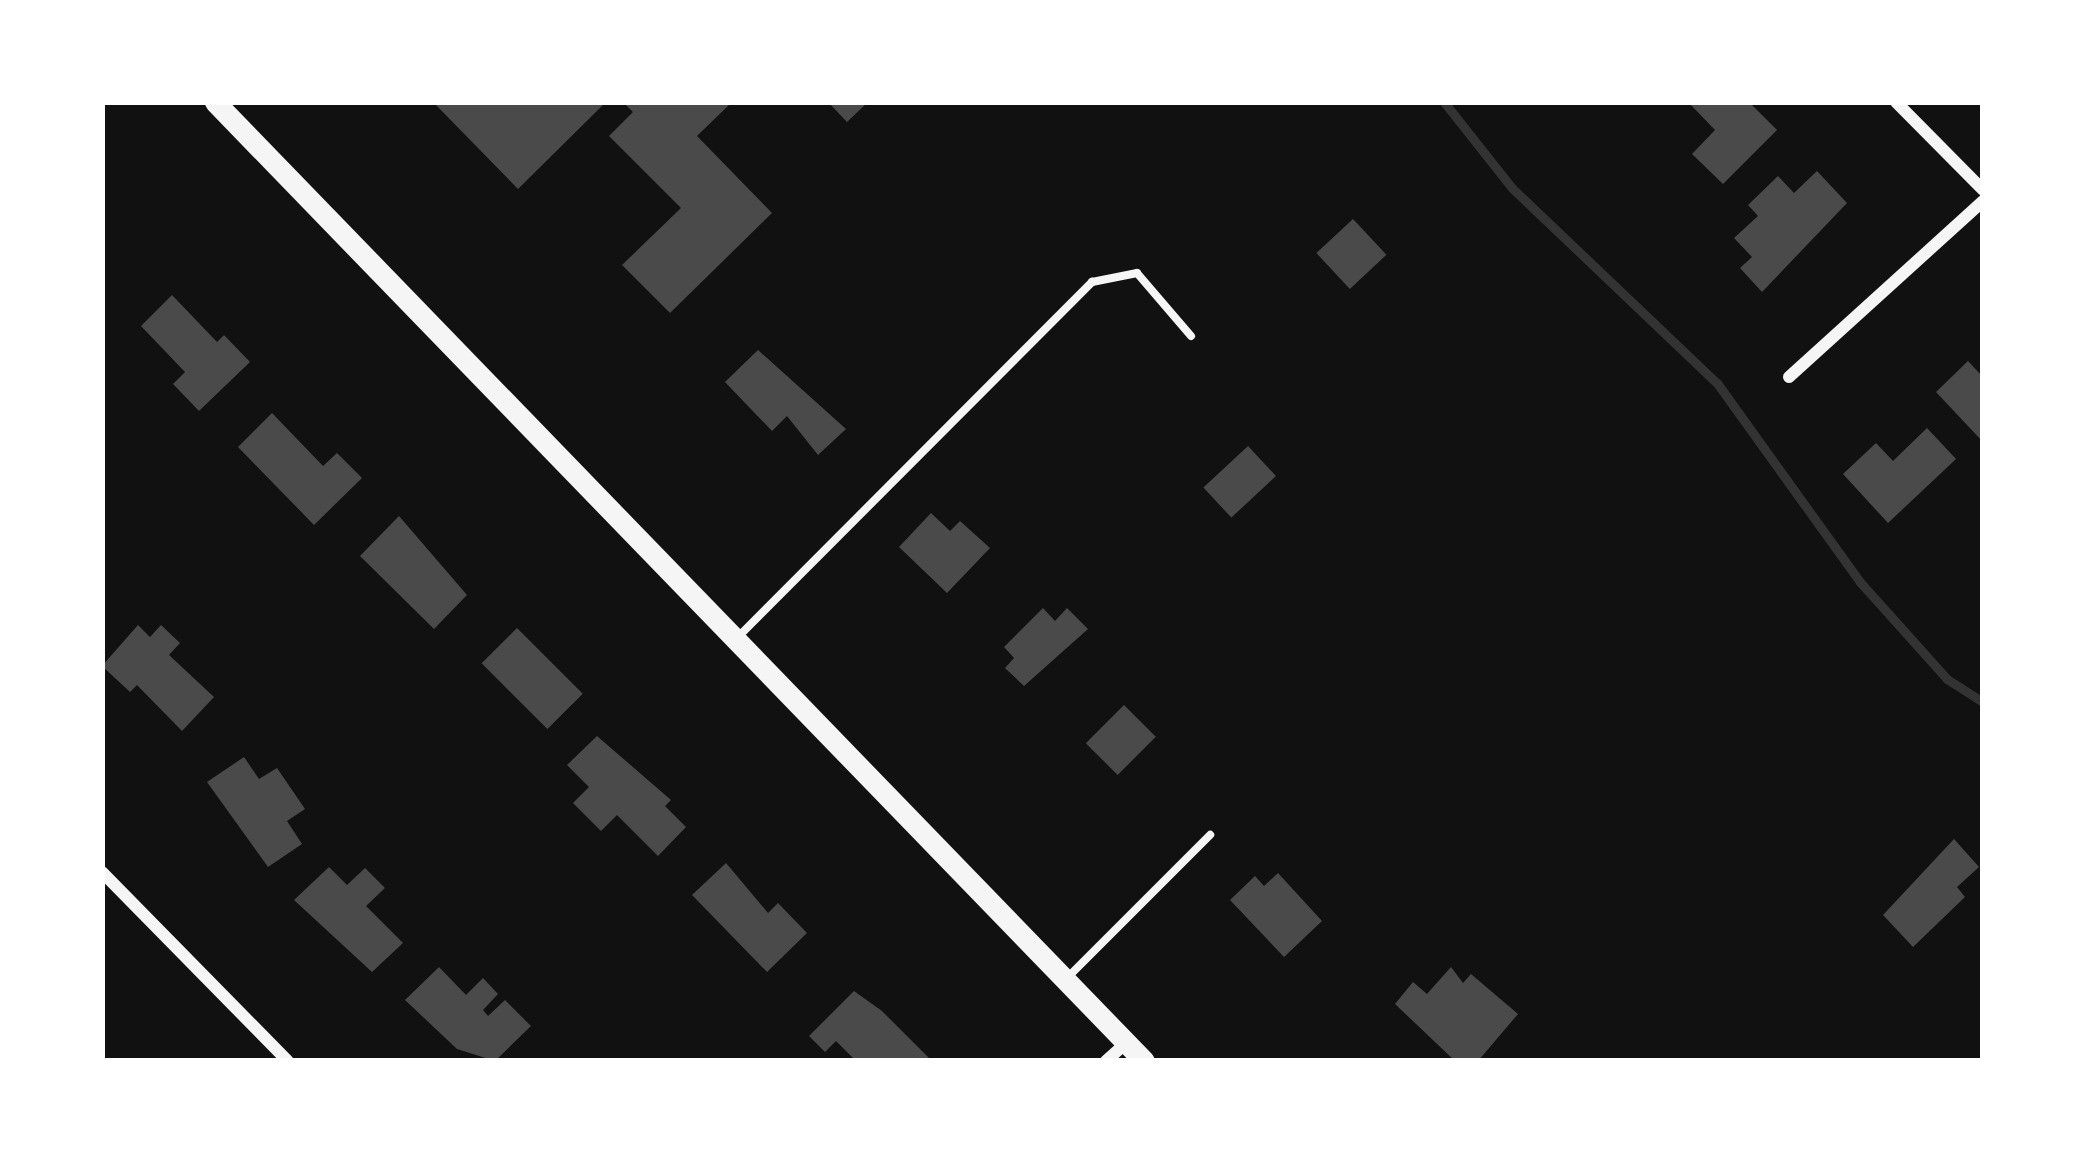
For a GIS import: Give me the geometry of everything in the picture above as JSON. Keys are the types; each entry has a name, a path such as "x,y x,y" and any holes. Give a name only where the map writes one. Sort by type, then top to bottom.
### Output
{"main road":[{"path":"215,102 1144,1061"}],"street":[{"path":"1896,102 1983,190"},
{"path":"1789,377 1983,201"},
{"path":"102,872 287,1061"},
{"path":"1106,1061 1126,1043"}],"lane":[{"path":"736,639 1092,282 1136,273 1191,336"},
{"path":"1065,980 1210,835"}],"building":[{"path":"433,102 606,102 518,189"},
{"path":"623,102 732,102 697,136 772,213 670,313 622,265 681,208 609,136 633,112"},
{"path":"828,102 868,102 847,122"},
{"path":"1688,102 1749,102 1777,130 1723,184 1692,154 1715,130"},
{"path":"1817,171 1847,203 1762,292 1740,268 1752,257 1734,238 1758,216 1748,205 1778,176 1794,193"},
{"path":"1353,219 1386,255 1350,289 1316,253"},
{"path":"172,295 217,342 224,335 250,362 199,411 173,384 185,372 141,326"},
{"path":"758,350 846,429 818,455 787,416 772,431 725,382"},
{"path":"1968,361 1983,377 1983,442 1936,392"},
{"path":"272,413 323,466 337,453 362,478 314,525 238,447"},
{"path":"1927,428 1956,459 1888,523 1843,474 1876,443 1893,461"},
{"path":"1248,446 1276,476 1231,518 1203,488"},
{"path":"931,513 950,531 960,521 990,548 947,593 899,547"},
{"path":"399,516 467,595 434,629 360,556"},
{"path":"1043,608 1055,621 1067,608 1088,629 1024,686 1005,668 1014,658 1004,647"},
{"path":"138,625 150,637 161,625 180,643 169,655 214,697 182,731 137,685 130,692 102,666"},
{"path":"517,628 583,694 547,729 482,663"},
{"path":"1124,705 1156,737 1118,775 1086,743"},
{"path":"597,736 671,800 665,806 686,827 658,856 617,815 601,831 573,803 589,787 567,765"},
{"path":"244,757 259,779 277,768 305,809 287,821 302,844 268,867 207,782"},
{"path":"1954,839 1979,867 1957,887 1965,897 1913,947 1883,915"},
{"path":"726,863 768,913 778,903 807,933 767,972 692,895"},
{"path":"329,867 347,885 365,868 385,888 366,906 403,943 372,972 294,900"},
{"path":"1278,873 1322,921 1284,957 1230,900 1255,876 1264,886"},
{"path":"439,967 466,995 483,978 498,994 483,1010 488,1016 505,1000 531,1026 495,1061 457,1049 405,1000"},
{"path":"1451,967 1463,983 1471,974 1518,1014 1478,1061 1455,1061 1395,1004 1413,982 1427,994"},
{"path":"854,991 882,1011 932,1061 856,1061 836,1041 825,1052 809,1036"}],"waterway":[{"path":"1444,102 1512,188 1717,383 1860,582 1947,679 1983,702"}]}
